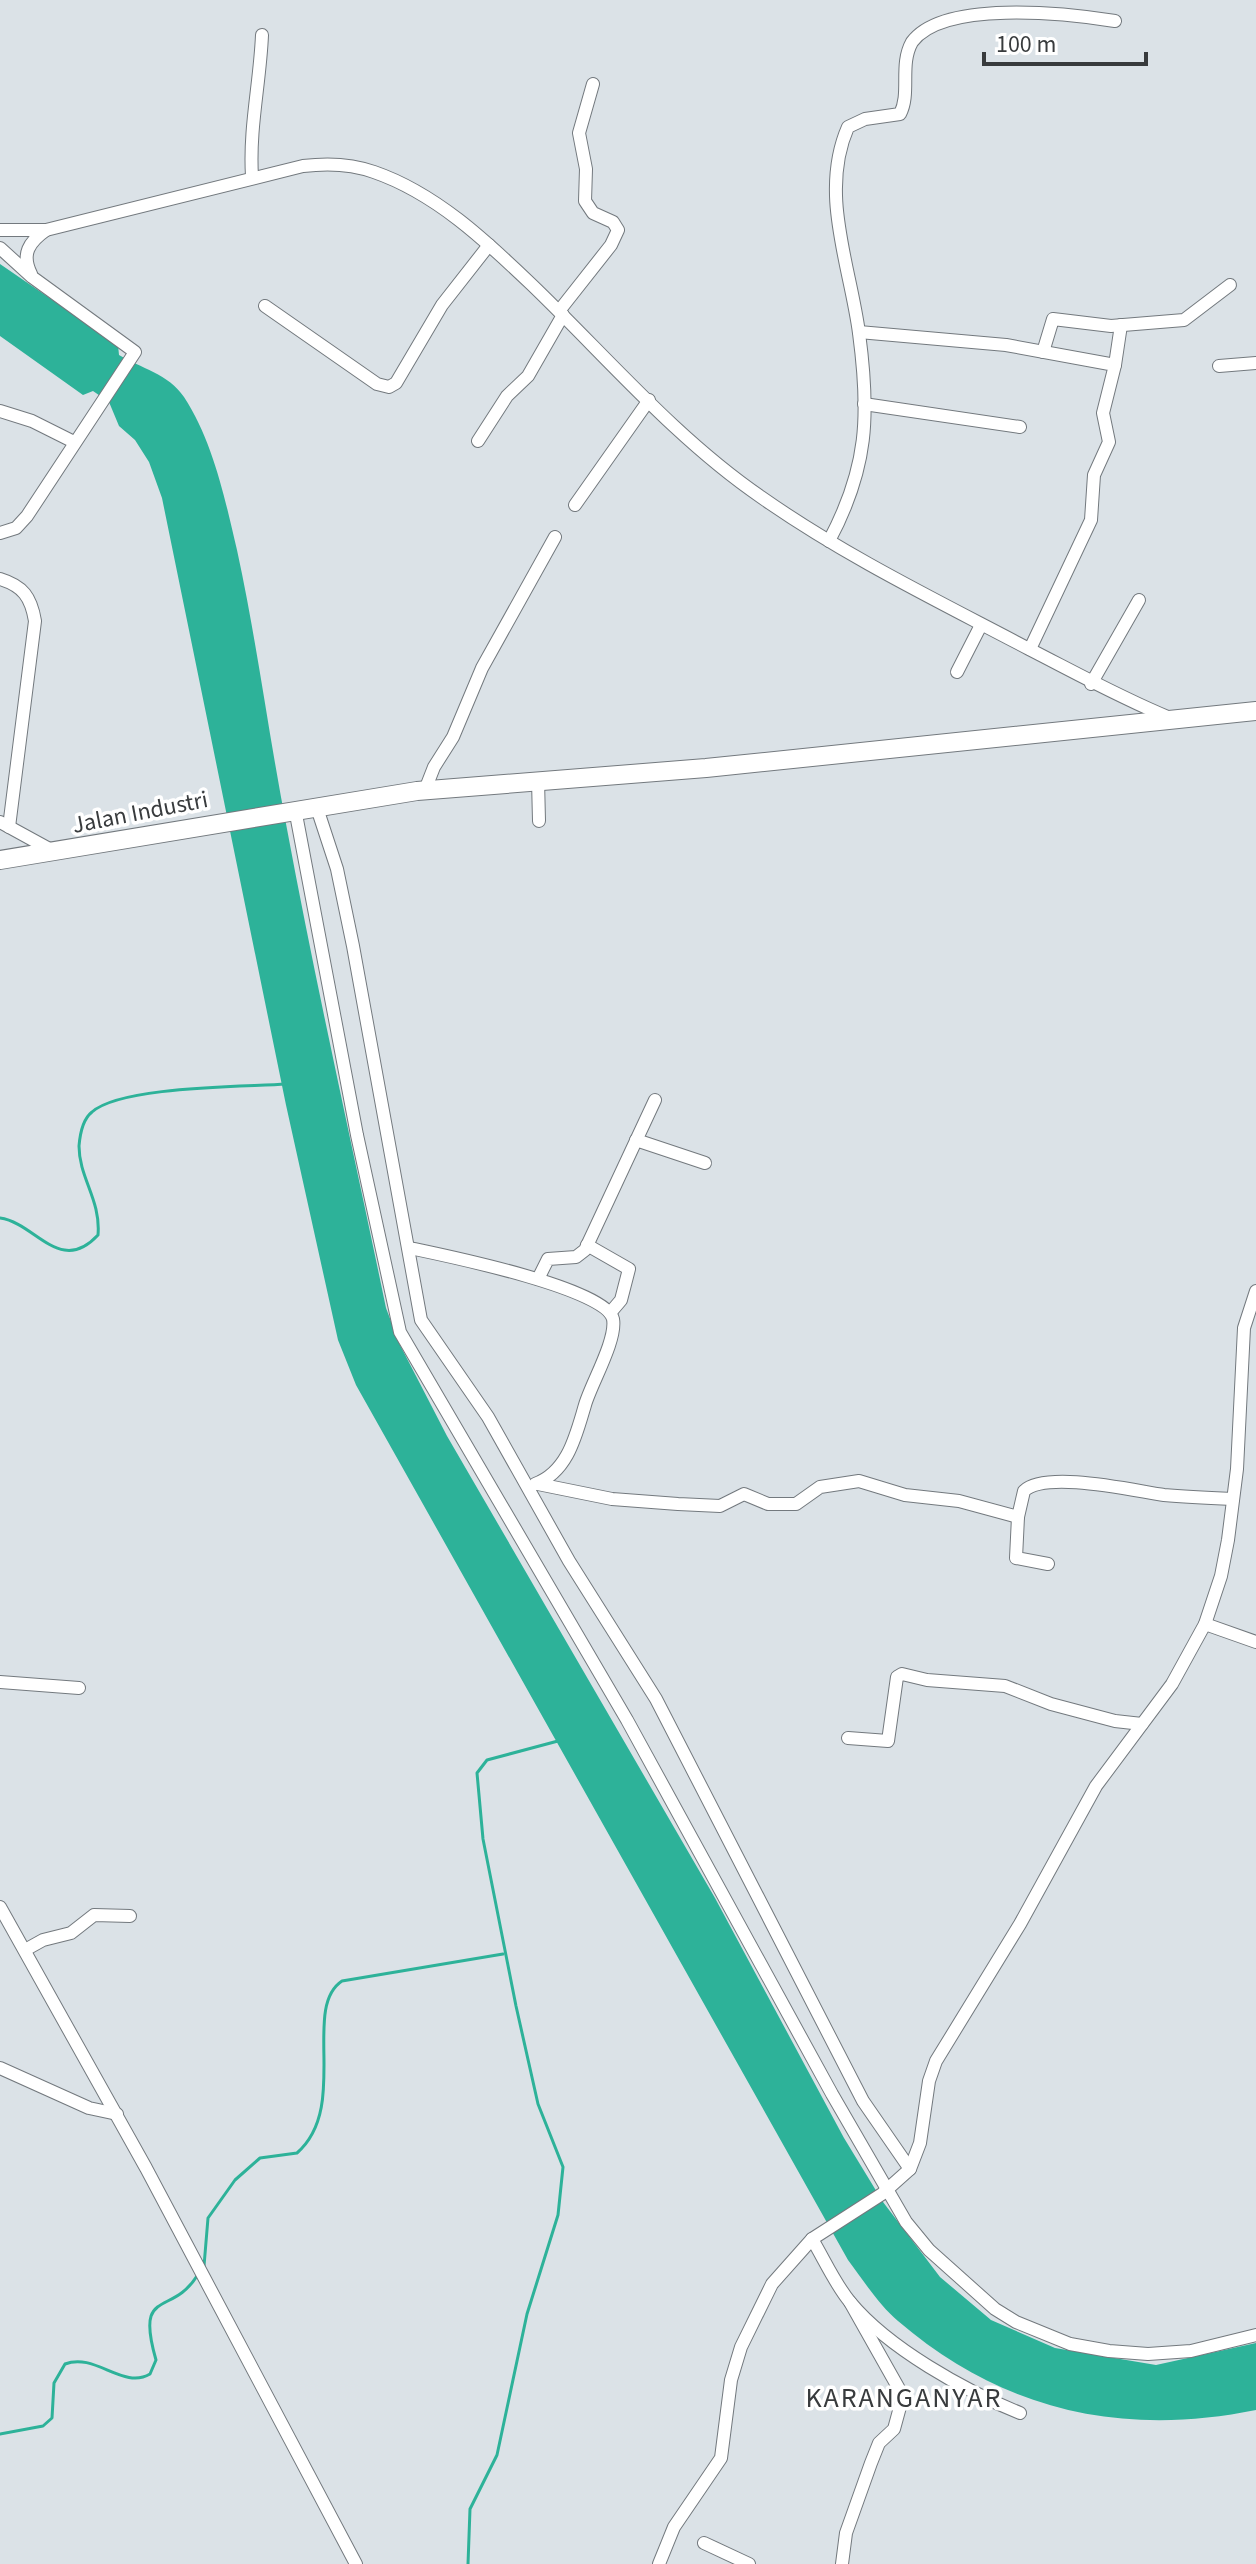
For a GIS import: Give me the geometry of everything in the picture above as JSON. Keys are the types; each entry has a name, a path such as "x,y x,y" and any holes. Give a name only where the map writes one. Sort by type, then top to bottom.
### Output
{"main road":[{"name":"Jalan Industri","path":"0,860 316,805 425,790 721,767 1256,711"}],"street":[{"path":"829,541 860,473 864,404 859,332 838,224 836,193 841,151 848,127 855,122 896,117 903,110 905,56 916,34 936,20 990,5 1115,21"},
{"path":"252,176 250,138 259,88 262,35"},
{"path":"478,441 507,396 528,376 561,313 611,245 618,230 613,222 588,209 585,201 586,169 579,133 593,84"},
{"path":"0,230 46,230 252,176 322,164 372,171 424,196 489,245 649,400 737,480 829,541 981,625 1091,684 1170,718"},
{"path":"32,277 25,256 32,242 46,230"},
{"path":"265,306 377,384 389,387 396,383 442,305 489,245"},
{"path":"0,248 32,277 135,352 27,516 16,528 0,533"},
{"path":"1043,352 1053,319 1121,325 1184,320 1230,285"},
{"path":"1030,649 1091,520 1094,475 1109,442 1103,413 1121,325"},
{"path":"859,332 1006,345 1115,365"},
{"path":"1219,366 1256,363"},
{"path":"575,505 649,400"},
{"path":"864,404 1020,427"},
{"path":"0,411 32,421 74,442"},
{"path":"425,790 434,767 453,737 482,668 555,537"},
{"path":"0,579 22,588 28,596 35,621 4,824 55,852"},
{"path":"1091,684 1139,600"},
{"path":"957,672 981,625"},
{"path":"538,780 539,821"},
{"path":"316,805 337,869 421,1320 533,1485 569,1561 656,1699 863,2101 910,2169"},
{"path":"292,810 400,1332 627,1720 885,2191 906,2222 952,2273 995,2309 1046,2335 1070,2344 1127,2354 1191,2351 1256,2335"},
{"path":"538,1279 548,1259 576,1257 587,1245 655,1100"},
{"path":"636,1140 705,1163"},
{"path":"587,1245 629,1269 621,1300 610,1313"},
{"path":"410,1248 538,1279 600,1303 610,1313 613,1331 573,1445 563,1462 533,1485"},
{"path":"659,2564 674,2527 721,2458 731,2380 752,2322 779,2271 826,2228 885,2191 910,2169 920,2143 929,2081 936,2061 1020,1924 1096,1786 1178,1676 1205,1624 1223,1567 1233,1499 1244,1328 1256,1291"},
{"path":"533,1485 627,1501 720,1506 744,1494 768,1504 796,1504 820,1487 859,1481 905,1495 959,1501 1018,1517"},
{"path":"1048,1564 1016,1558 1022,1495 1030,1485 1090,1483 1159,1494 1233,1499"},
{"path":"1205,1624 1256,1642"},
{"path":"848,1738 888,1741 897,1677 902,1674 927,1680 1005,1686 1051,1704 1142,1724"},
{"path":"0,1682 79,1688"},
{"path":"0,1907 117,2114 356,2564"},
{"path":"25,1950 43,1940 71,1933 94,1915 130,1916"},
{"path":"0,2068 89,2108 117,2114"},
{"path":"812,2239 903,2396 894,2429 879,2443 871,2463 846,2533 842,2564"},
{"path":"850,2302 920,2360 991,2401 1020,2413"},
{"path":"704,2543 749,2564"}],"shaded area":[{"path":"0,264 118,345 119,355 154,372 178,389 203,432 217,471 237,550 299,889 386,1308 400,1345 447,1436 715,1898 844,2138 883,2202 940,2277 991,2320 1055,2348 1156,2365 1256,2343 1256,2410 1207,2418 1159,2420 1112,2417 1066,2409 1022,2396 980,2377 938,2352 898,2321 848,2260 356,1385 338,1340 286,1105 162,498 149,462 135,440 119,426 109,402 93,391 83,395 0,336"}],"waterway":[{"path":"0,1218 13,1222 60,1249 72,1250 84,1246 98,1235 96,1211 82,1168 79,1146 84,1123 92,1112 107,1103 155,1093 286,1084"},
{"path":"468,2564 470,2509 497,2455 527,2314 558,2215 563,2167 538,2104 516,2006 483,1839 477,1773 487,1760 558,1741"},
{"path":"204,2266 208,2218 235,2180 260,2158 297,2153 312,2134 321,2111 324,2085 325,2013 330,1994 342,1981 503,1954"},
{"path":"0,2434 43,2426 52,2418 54,2383 65,2364 87,2363 130,2378 150,2374 156,2360 150,2322 153,2312 187,2288 197,2276"}],"district":[{"name":"KARANGANYAR","path":"904,2397"}]}
